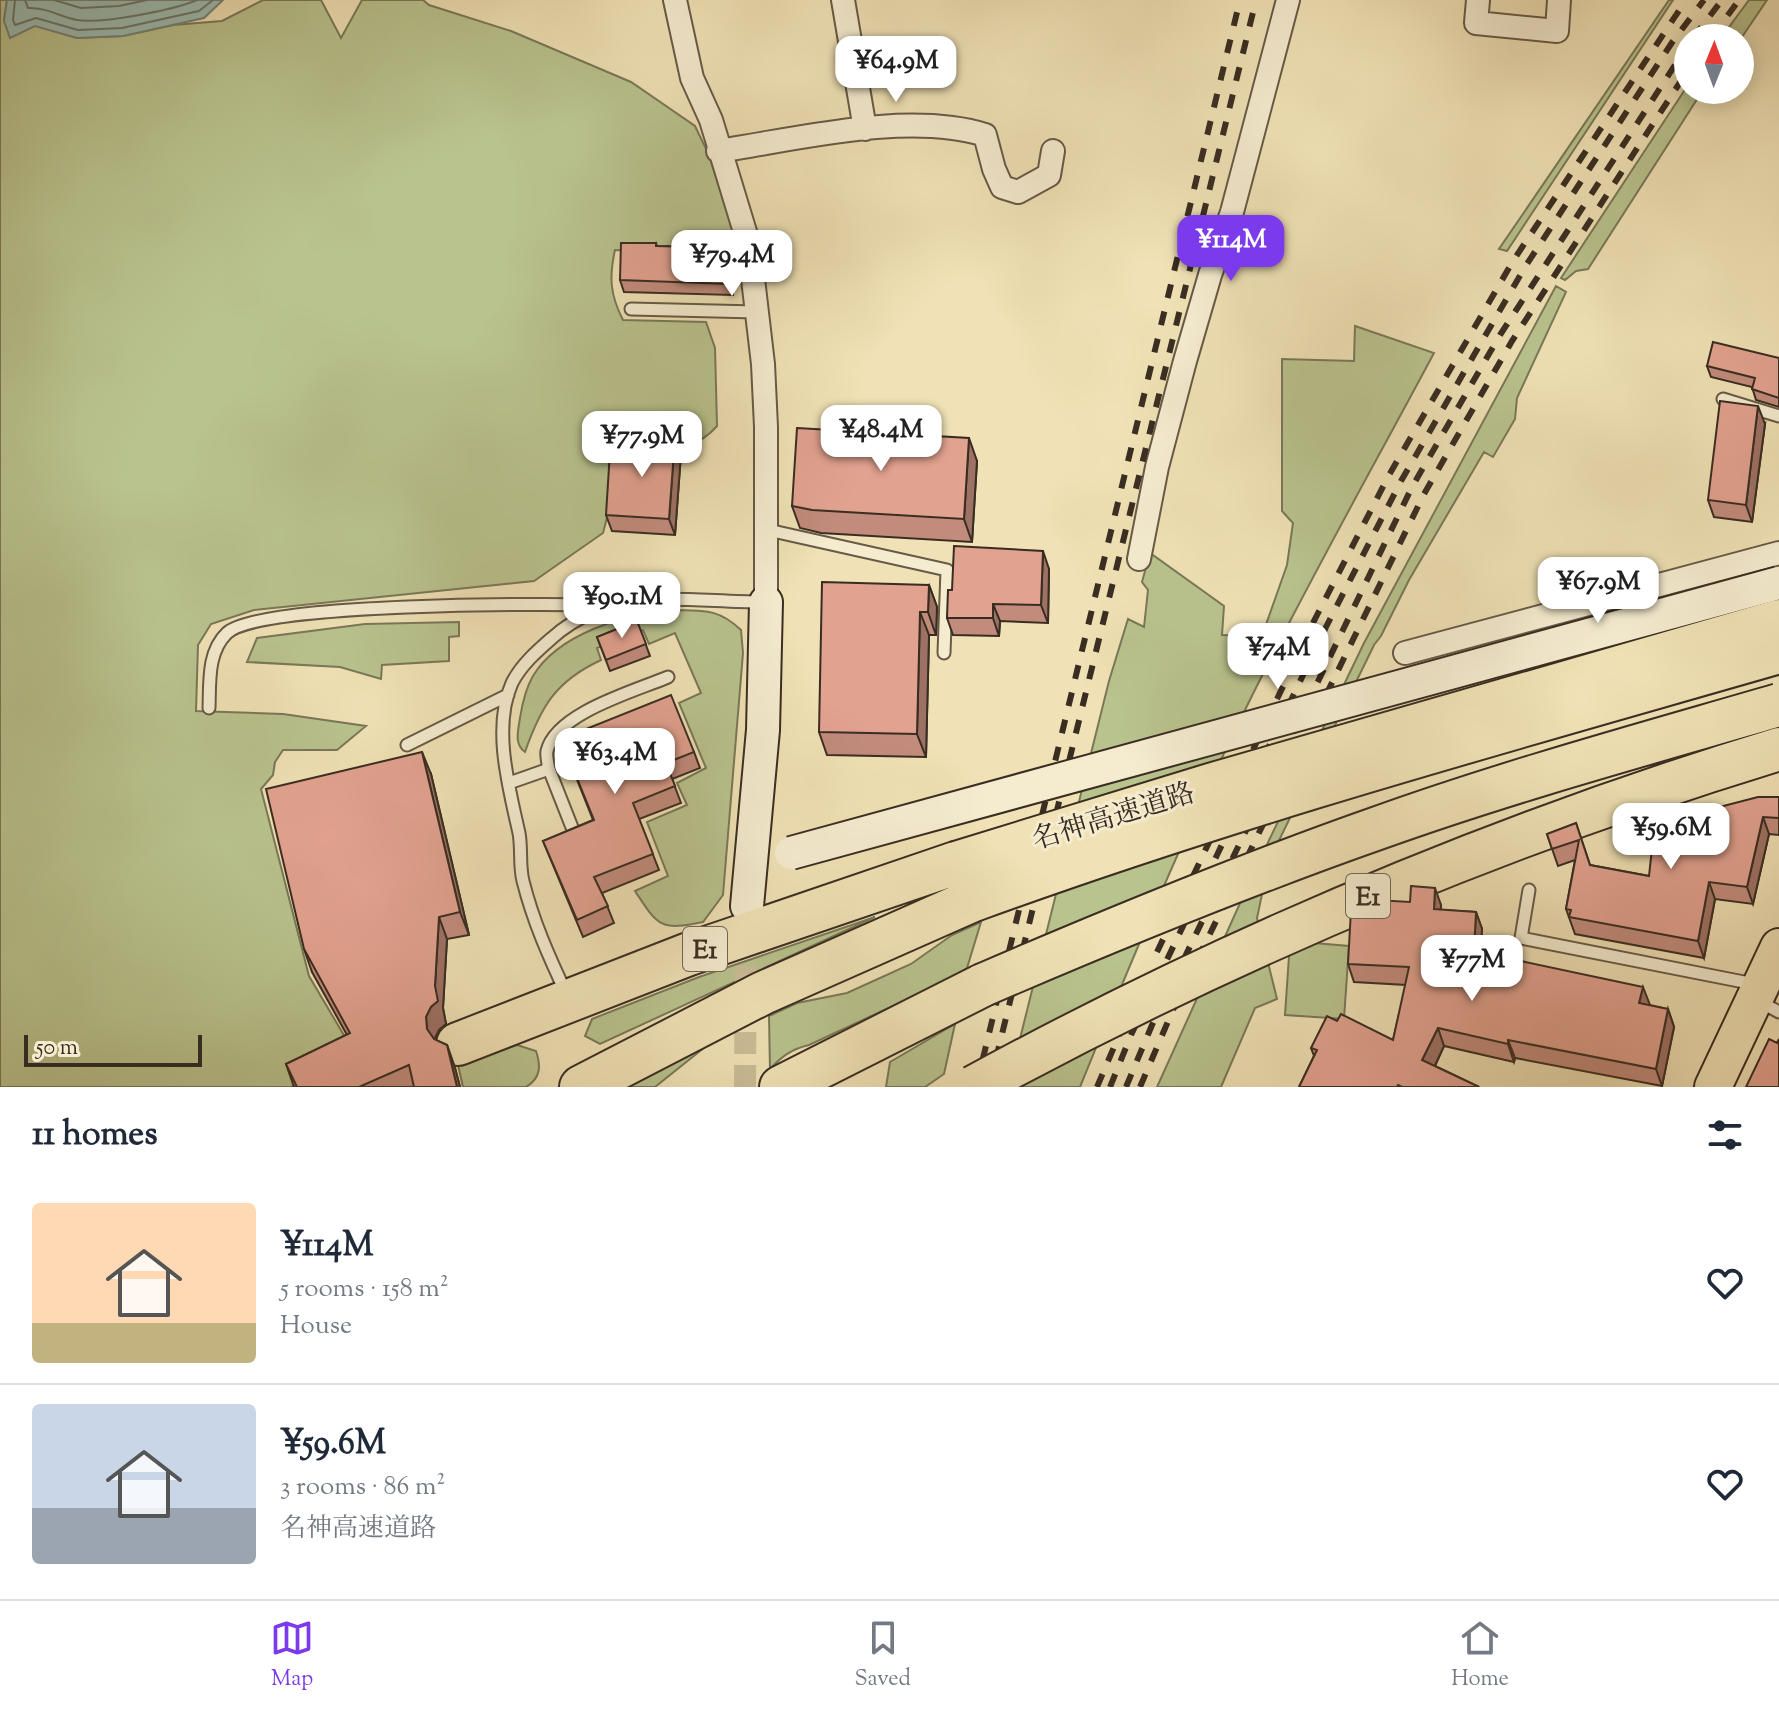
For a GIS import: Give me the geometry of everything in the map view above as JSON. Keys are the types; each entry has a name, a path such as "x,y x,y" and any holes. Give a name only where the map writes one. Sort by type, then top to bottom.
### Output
{"highway":[{"name":"名神高速道路","path":"458,1044 689,954 956,863 1238,777 1779,621"},
{"name":"名神高速道路","path":"581,1087 763,993 971,901 1085,859 1211,818 1779,652"},
{"name":"E1","path":"781,1087 983,985 1121,926 1380,827 1779,705"},
{"name":"E1","path":"974,1087 1160,989 1411,878 1659,785 1779,749"}],"main road":[{"path":"1713,1087 1765,1000 1779,947"}],"street":[{"path":"675,0 692,78 711,120 749,245 757,312 766,427 768,530 763,730 747,906"},
{"path":"843,0 865,129"},
{"path":"1139,559 1157,467 1185,361 1232,212 1288,0"},
{"path":"1478,0 1476,23 1557,31 1559,0"},
{"path":"718,151 865,129 930,125 961,128 985,135 1002,187 1018,192 1049,175 1053,151"},
{"path":"1405,653 1779,554"},
{"path":"751,864 1779,583"}],"lane":[{"path":"631,309 757,312"},
{"path":"1723,399 1779,416"},
{"path":"768,530 947,570 944,653"},
{"path":"1779,547 1779,554"},
{"path":"569,999 539,935 522,878 520,838 504,742 504,712 520,669 568,623 615,606 640,600 766,602"},
{"path":"209,708 216,648 228,632 247,622 366,609 615,606"},
{"path":"575,835 549,769 546,752 554,735 571,719 668,677"},
{"path":"407,745 508,695"},
{"path":"509,783 549,769"},
{"path":"1529,890 1521,938 1744,982 1765,1000"}],"green space":[{"path":"0,0 7,0 4,21 35,25 77,38 123,36 173,25 222,21 263,0 321,0 341,38 362,0 423,0 429,5 511,31 631,82 695,126 709,155 738,247 697,253 615,250 612,286 623,320 706,322 715,348 717,426 691,444 639,443 638,466 609,510 603,533 534,581 254,610 211,624 198,645 196,711 283,714 366,726 337,750 283,750 275,762 273,775 261,789 309,976 355,1054 291,1087 0,1087"},
{"path":"1669,0 1673,0 1507,251 1499,249"},
{"path":"1749,0 1767,0 1751,24 1731,24"},
{"path":"1675,104 1694,104 1588,269 1576,271 1565,280 1561,278"},
{"path":"1556,286 1566,292 1517,398 1515,419 1493,457 1484,452 1409,580 1269,861 1257,918 1277,999 1255,1008 1221,1087 1157,1087 1260,859 1364,643"},
{"path":"1355,326 1434,353 1242,716 1170,873 1080,1087 1008,1087 1109,681 1128,619 1144,627 1148,590 1142,582 1150,553 1224,606 1222,635 1262,636 1287,565 1293,523 1282,511 1282,359 1354,361"},
{"path":"670,610 708,612 724,617 741,630 743,653 723,895 703,922 677,926 655,919 635,891 668,876 647,822 687,805 677,783 706,768 679,703 701,693 675,633 649,644 643,630 597,648 601,660 561,686 544,708 525,752 519,745 518,737 523,702 533,676 544,661 575,638 594,629 633,616"},
{"path":"459,622 459,636 449,637 449,661 382,665 381,679 340,667 247,662 257,638 365,624"},
{"path":"875,917 600,1044 585,1036 592,1019 699,977"},
{"path":"981,922 967,968 951,979 792,1051 770,1069 769,1016 797,1003 847,993 911,964 952,935"},
{"path":"1290,941 1349,946 1344,1019 1285,1015"},
{"path":"955,1024 944,1074 925,1087 886,1087 890,1062"},
{"path":"710,1043 655,1087 617,1087"},
{"path":"517,1045 536,1051 539,1062 535,1080 526,1087 463,1087 458,1065"}],"water":[{"path":"7,0 223,0 204,18 123,36 77,38 35,26 10,38 4,21"}],"building":[{"path":"621,243 729,248 729,284 620,280"},
{"path":"1713,342 1779,358 1779,398 1752,389 1755,378 1707,366"},
{"path":"1720,401 1758,406 1746,505 1708,500"},
{"path":"797,428 969,438 964,519 812,510 792,506"},
{"path":"637,431 675,438 669,519 606,515 610,451 636,452"},
{"path":"954,546 1043,551 1041,605 993,604 993,618 947,618"},
{"path":"822,582 929,585 928,612 920,612 917,734 819,732"},
{"path":"637,621 646,644 606,660 597,637"},
{"path":"671,695 694,752 666,763 675,786 633,803 653,854 594,877 608,906 577,920 543,841 594,820 561,739"},
{"path":"422,752 460,912 439,917 435,986 438,1001 426,1017 427,1029 434,1039 447,1045 457,1087 414,1087 409,1065 359,1087 297,1087 286,1064 350,1033 304,949 266,789"},
{"path":"1758,797 1779,797 1779,818 1763,817 1747,887 1709,882 1698,941 1569,917 1571,910 1566,909 1579,840 1552,849 1547,834 1576,823 1590,865 1649,876 1653,839 1670,839 1673,819"},
{"path":"1411,886 1435,888 1434,909 1476,912 1474,951 1643,987 1639,1003 1668,1009 1656,1069 1508,1040 1508,1044 1438,1028 1422,1060 1479,1087 1299,1087 1317,1050 1311,1048 1327,1016 1337,1021 1341,1014 1393,1040 1409,967 1348,964 1351,910 1375,900 1410,902"},
{"path":"1769,1039 1777,1043 1779,1039 1779,1087 1746,1087"}],"tunnel":[{"path":"745,1087 746,927"}],"railway":[{"path":"976,1087 1240,0"},
{"path":"989,1087 1256,0"},
{"path":"1157,952 1315,619 1389,475 1513,261 1686,0"},
{"path":"1110,1087 1131,1035 1326,627 1401,481 1525,267 1673,41 1704,0"},
{"path":"1704,24 1722,0"},
{"path":"1721,24 1739,0"},
{"path":"1126,1087 1152,1025 1412,487 1500,335 1674,67"},
{"path":"1326,695 1424,494 1512,341 1674,92"},
{"path":"1140,1087 1172,1012 1303,742"},
{"path":"1097,1087 1128,1014"}]}
